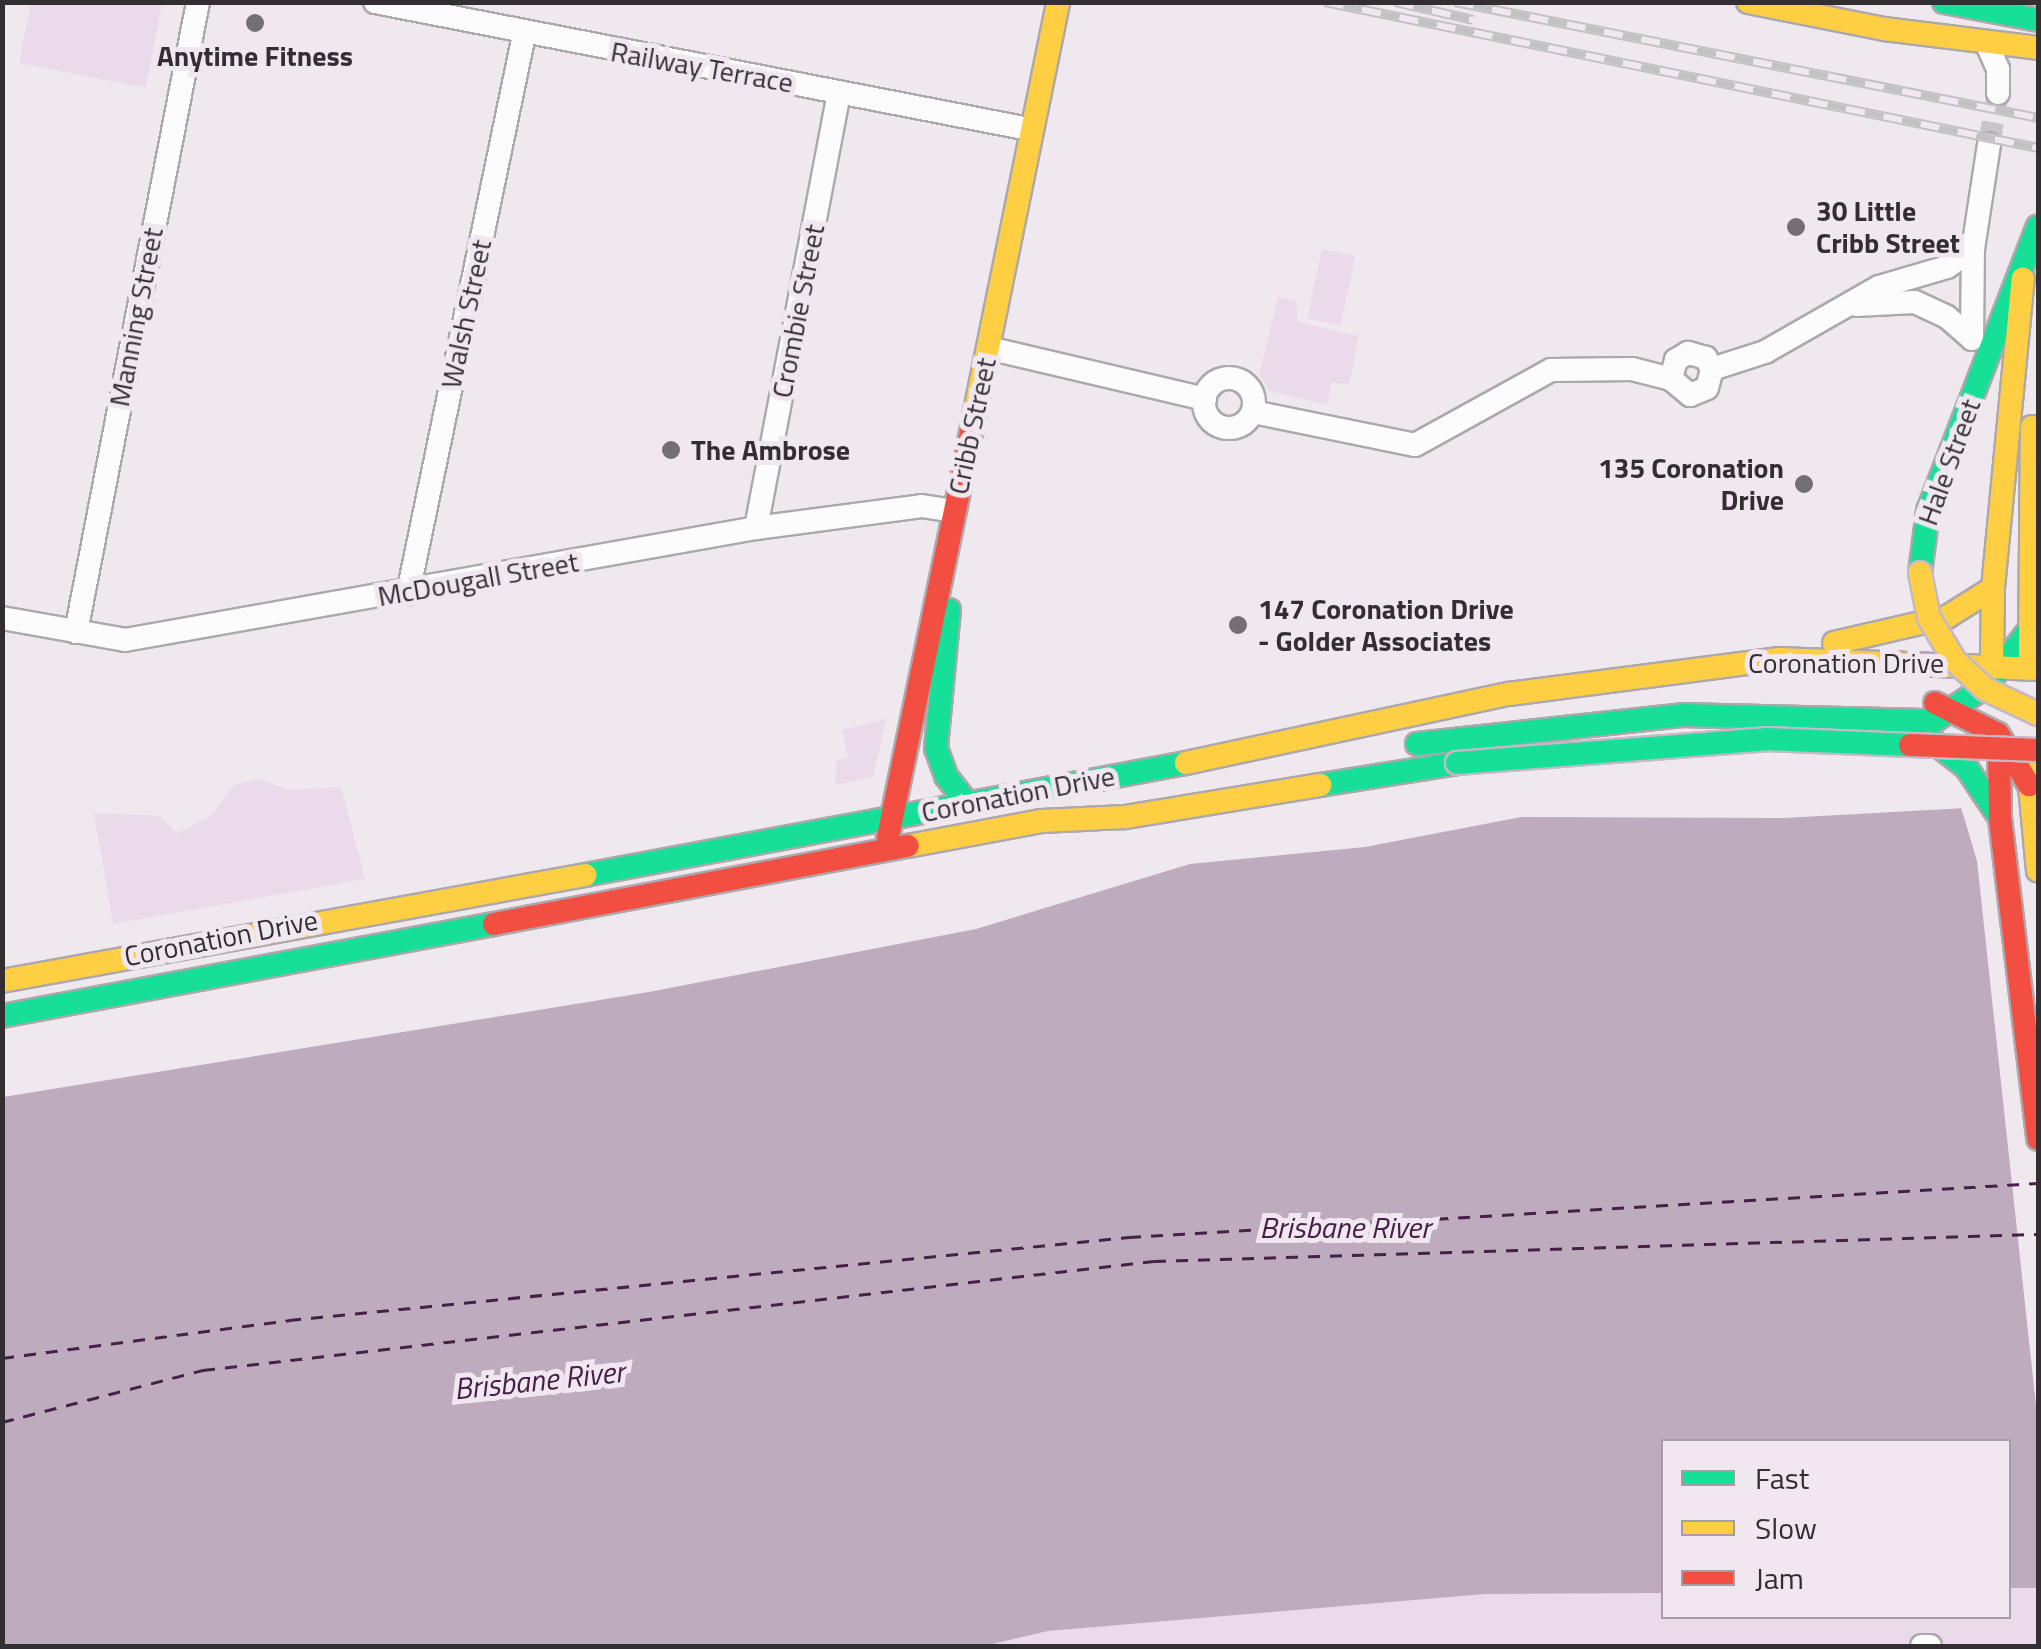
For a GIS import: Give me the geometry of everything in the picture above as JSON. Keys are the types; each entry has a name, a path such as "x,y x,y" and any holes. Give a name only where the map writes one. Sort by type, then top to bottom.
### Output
{"main road":[{"name":"Cribb Street","path":"886,849 1058,2"},
{"path":"1748,2 2038,48"},
{"path":"1944,2 2038,20"},
{"name":"Hale Street","path":"2038,226 2022,278 1928,512 1920,573 1930,618 1955,661 1985,689 2038,714"},
{"path":"2022,278 1993,588 2002,772 2000,818 2038,1139"},
{"path":"1952,450 1972,339"},
{"path":"2038,365 2030,629 2034,669 2031,813 2038,871"},
{"path":"948,547 949,639 936,748 946,776 969,804"},
{"path":"1778,659 1948,617 1993,588"},
{"path":"1041,820 1117,798 1403,746 1601,720 1726,715 1907,722 1959,710 2030,629"},
{"name":"Coronation Drive","path":"2,981 892,820 1422,717 1509,694 1778,659 2034,669"},
{"path":"1675,671 1730,691 1924,700 1959,710 1998,734 2032,767"},
{"path":"1726,715 1928,740 1954,753 2000,818"},
{"name":"Coronation Drive","path":"2,1016 1041,820 1126,817 1458,763 1766,739 2032,767"}],"street":[{"name":"Manning Street","path":"76,632 198,2"},
{"name":"Railway Terrace","path":"376,2 1029,130"},
{"name":"Walsh Street","path":"408,593 524,34"},
{"path":"1986,42 1998,69 1998,94"},
{"name":"Crombie Street","path":"756,528 839,93"},
{"path":"1972,339 1973,249 1988,144"},
{"path":"1253,412 1415,445 1551,370 1632,369 1671,379 1685,394 1700,394 1710,384 1712,369 1765,352 1856,304 1880,286 1947,267 1973,249"},
{"path":"1856,304 1915,302 1972,339"},
{"path":"988,348 1205,399"},
{"path":"1235,379 1249,388 1253,412 1242,425 1225,428 1207,414 1205,399 1216,382 1235,379"},
{"name":"McDougall Street","path":"2,618 126,640 408,593 756,528 922,506 955,510"},
{"path":"1922,1646 1930,1646"}],"shaded area":[{"path":"31,3 162,3 146,88 19,63"},
{"path":"1322,249 1355,256 1340,326 1307,318"},
{"path":"1278,297 1296,301 1298,322 1359,336 1349,385 1332,382 1327,405 1269,391 1259,374"},
{"path":"886,719 873,777 835,785 836,761 848,758 842,730"},
{"path":"261,779 287,790 341,787 365,879 113,924 94,813 160,816 177,834 211,815 234,785"},
{"path":"2011,1588 2038,1588 2038,1646 984,1646 1047,1631 1485,1594 1661,1593 1661,1619 2011,1619"}],"water":[{"name":"Brisbane River","path":"2038,804 2038,1588 2011,1588 2011,1439 1661,1439 1661,1593 1485,1594 1048,1631 984,1646 3,1646 3,1097 649,992 976,929 1190,864 1365,847 1521,817 1784,818"}],"pier":[{"path":"2038,799 2038,1424 1977,861 1960,804"}],"ferry route":[{"path":"2,1358 289,1320 1129,1237 2038,1183"},
{"path":"2,1422 203,1370 1154,1261 2038,1234"}],"tunnel":[{"path":"1989,144 1998,93"}],"railway":[{"path":"1325,2 2038,148"},
{"path":"1395,2 1473,20"},
{"path":"1455,2 2038,118"}],"traffic: fast":[{"path":"1944,2 2038,20"},
{"path":"1920,573 1928,511 2038,226"},
{"path":"949,610 936,748 946,776 969,805"},
{"path":"1417,744 1682,715 1934,721 1986,686 2030,629"},
{"path":"1457,763 1766,739 1910,745"},
{"path":"1935,743 1966,767 2000,818"},
{"path":"585,875 1186,763"},
{"path":"1320,785 1457,763"},
{"path":"2,1016 494,924"}],"traffic: slow":[{"path":"972,426 1058,2"},
{"path":"1748,2 1884,29 2038,48"},
{"path":"1992,665 1993,588 2023,278"},
{"path":"2030,654 2032,427"},
{"path":"1920,573 1929,618 1955,661 1985,689 2038,714"},
{"path":"1834,643 1947,617 1993,588"},
{"path":"1186,763 1509,694 1778,659 2038,669"},
{"path":"2028,765 2038,871"},
{"path":"908,846 1041,821 1125,817 1320,785"},
{"path":"2,981 585,875"}],"traffic: jam":[{"path":"888,837 972,426"},
{"path":"1935,703 1998,734 2029,785"},
{"path":"1999,740 2000,818 2038,1139"},
{"path":"1910,745 2038,750"},
{"path":"494,924 908,846"}],"place":[{"name":"Anytime Fitness","path":"255,23"},
{"name":"30 Little Cribb Street","path":"1796,227"},
{"name":"The Ambrose","path":"671,450"},
{"name":"135 Coronation Drive","path":"1804,484"},
{"name":"147 Coronation Drive - Golder Associates","path":"1238,625"}]}
